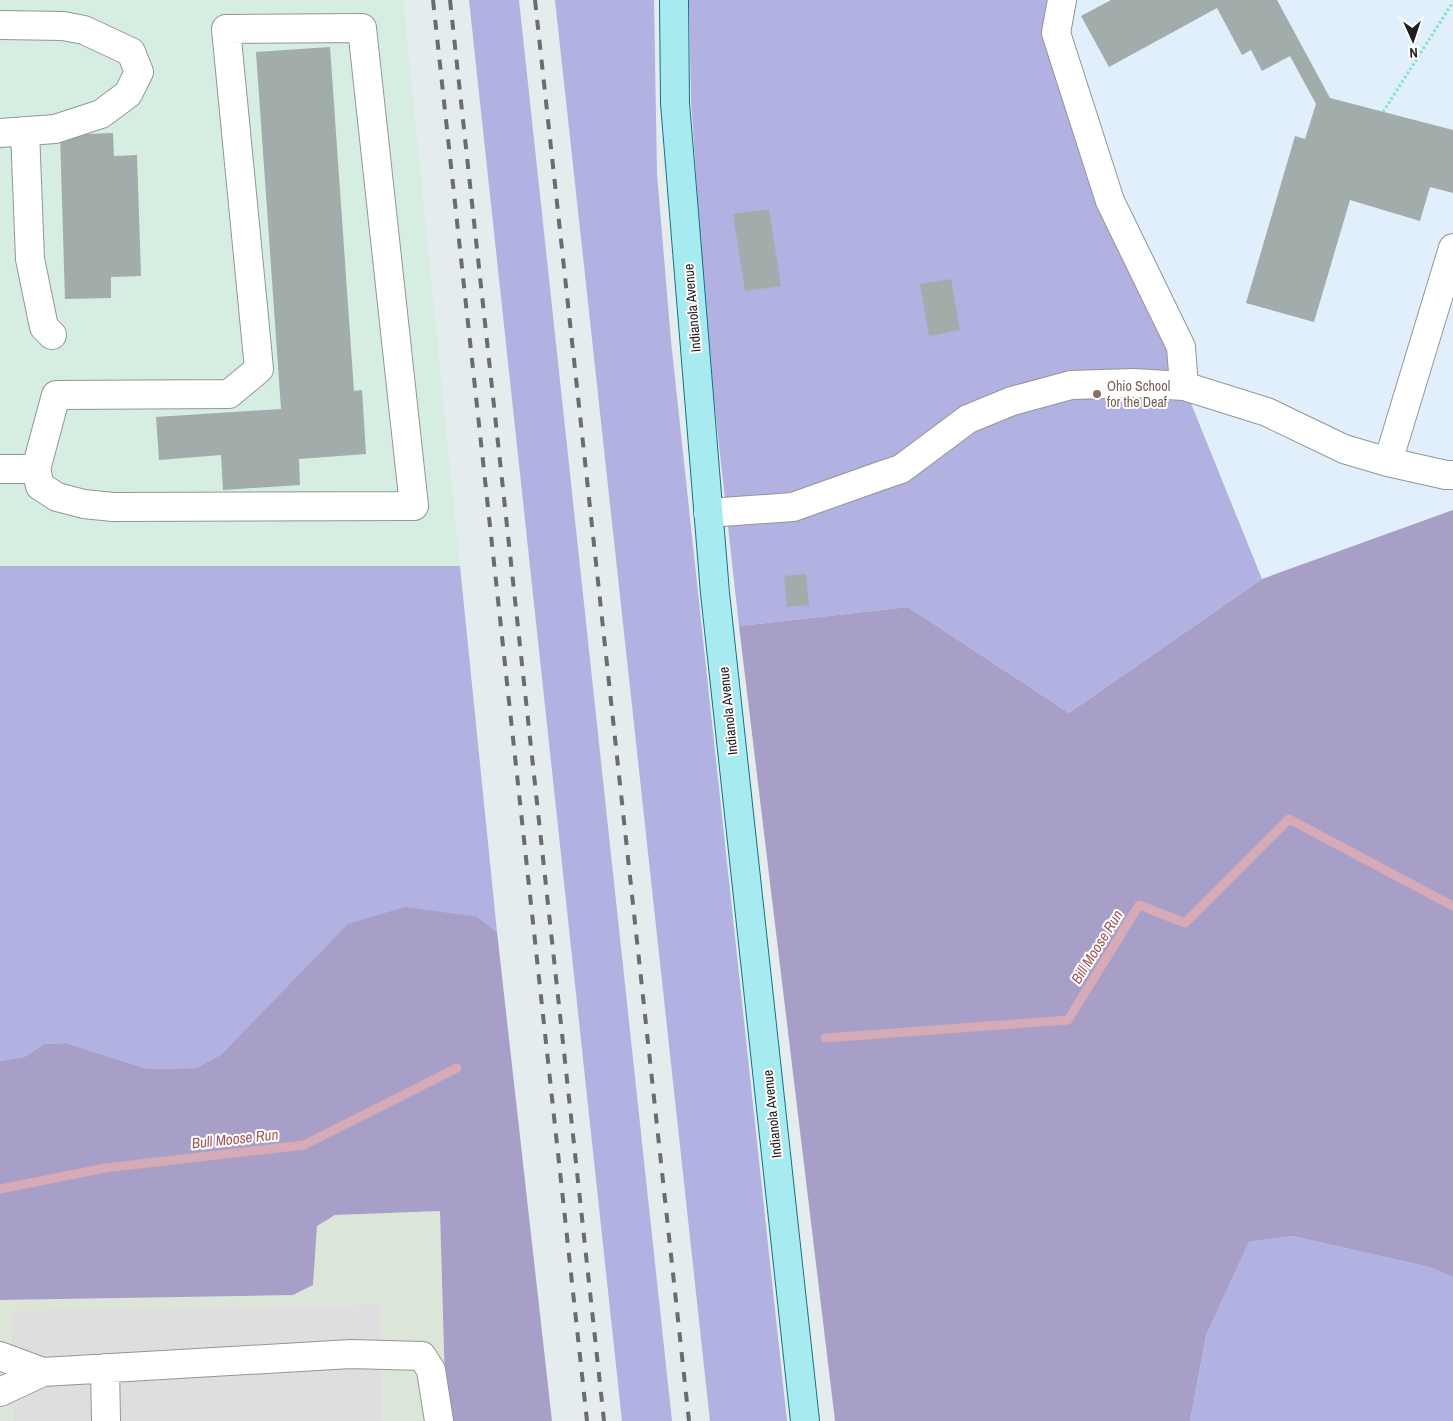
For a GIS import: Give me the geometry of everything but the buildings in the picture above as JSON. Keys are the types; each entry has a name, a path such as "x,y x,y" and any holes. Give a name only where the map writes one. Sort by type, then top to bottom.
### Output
{"main road":[{"name":"Indianola Avenue","path":"674,0 675,103 716,603 805,1421"}],"lane":[{"path":"1062,0 1056,33 1110,201 1181,347 1184,386"},
{"path":"0,25 63,26 84,30 131,52 139,72 128,94 101,114 54,130 12,132 30,259 44,328 52,335"},
{"path":"362,28 414,506 113,507 84,504 57,497 40,486 36,469 56,396 229,394 259,369 226,29 362,28"},
{"path":"1388,462 1453,248"},
{"path":"708,513 793,507 901,469 968,419 1012,401 1070,385 1134,383 1184,386 1267,412 1344,449 1388,462 1446,475 1453,474"},
{"path":"0,469 36,469"},
{"path":"0,1392 43,1372 351,1354 422,1356 431,1370 439,1421"},
{"path":"0,1356 43,1372"},
{"path":"105,1368 106,1421"}],"path":[{"path":"1383,112 1453,2"}],"shaded area":[{"path":"0,0 403,0 460,566 0,566"},
{"path":"469,0 519,0 672,1421 622,1421"},
{"path":"555,0 654,0 657,174 671,341 787,1421 710,1421"},
{"name":"Ohio School for the Deaf","path":"689,0 1064,0 1056,33 1184,386 1262,579 1069,713 908,607 739,626 706,327 691,100"},
{"path":"721,0 1453,0 1453,602 1262,579"},
{"path":"1453,510 1453,1277 1429,1267 1292,1236 1249,1242 1206,1336 1190,1421 835,1421 739,626 908,607 1069,713 1262,579"},
{"path":"0,566 460,566 497,932 478,917 196,1068 148,1069 66,1043 44,1044 24,1057 0,1061"},
{"path":"405,907 478,917 497,932 552,1421 446,1421 440,1211 335,1215 317,1226 313,1285 293,1295 0,1300 0,1061 24,1057 44,1044 66,1043 148,1069 196,1068 222,1054 348,924"},
{"path":"440,1211 446,1421 0,1421 0,1300 293,1295 313,1285 317,1226 335,1215"},
{"path":"1292,1236 1429,1267 1453,1277 1453,1421 1190,1421 1206,1336 1249,1242"},
{"path":"381,1305 382,1421 14,1421 12,1311"}],"waterway":[{"name":"Bill Moose Run","path":"825,1038 1068,1020 1139,905 1185,923 1289,819 1453,906"},
{"name":"Bull Moose Run","path":"0,1189 105,1168 304,1145 457,1068"}],"railway":[{"path":"433,0 587,1421"},
{"path":"450,0 604,1421"},
{"path":"535,0 689,1421"}],"place":[{"name":"Ohio School for the Deaf","path":"1097,394"}]}
